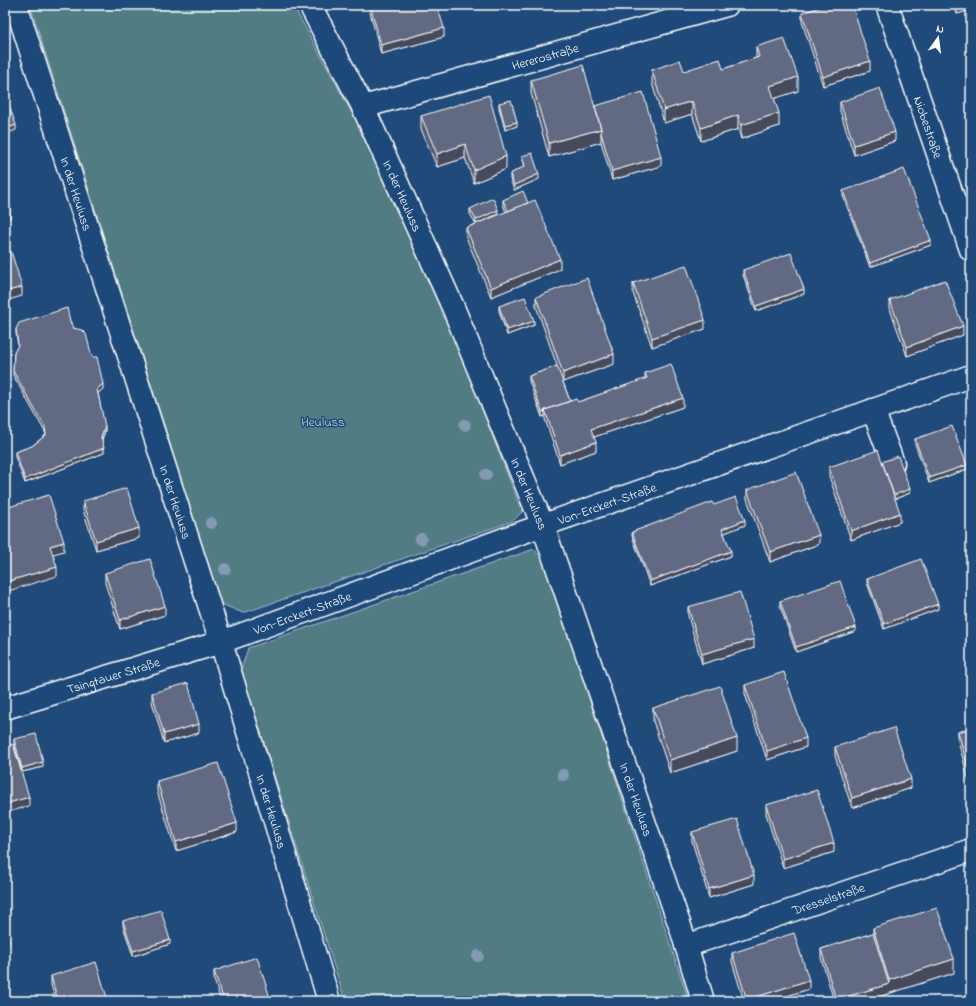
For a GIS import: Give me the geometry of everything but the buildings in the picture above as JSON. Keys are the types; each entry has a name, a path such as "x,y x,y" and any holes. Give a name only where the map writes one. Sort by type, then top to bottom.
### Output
{"street":[{"name":"In der Heuluss","path":"16,5 221,642 329,1001"},
{"name":"In der Heuluss","path":"310,5 363,107 453,307 543,526 686,946 703,1001"},
{"name":"Hererostraße","path":"363,107 727,5"},
{"name":"Niobestraße","path":"886,5 971,250"},
{"name":"Von-Erckert-Straße","path":"221,642 543,526 971,376"},
{"path":"872,410 893,463"},
{"name":"Tsingtauer Straße","path":"5,708 221,642"},
{"name":"Dresselstraße","path":"686,946 971,850"}],"green space":[{"name":"Heuluss","path":"30,5 293,5 358,124 448,321 522,512 513,521 243,613 221,604"},
{"path":"534,549 544,561 689,1001 345,1001 241,670 248,648"}]}
